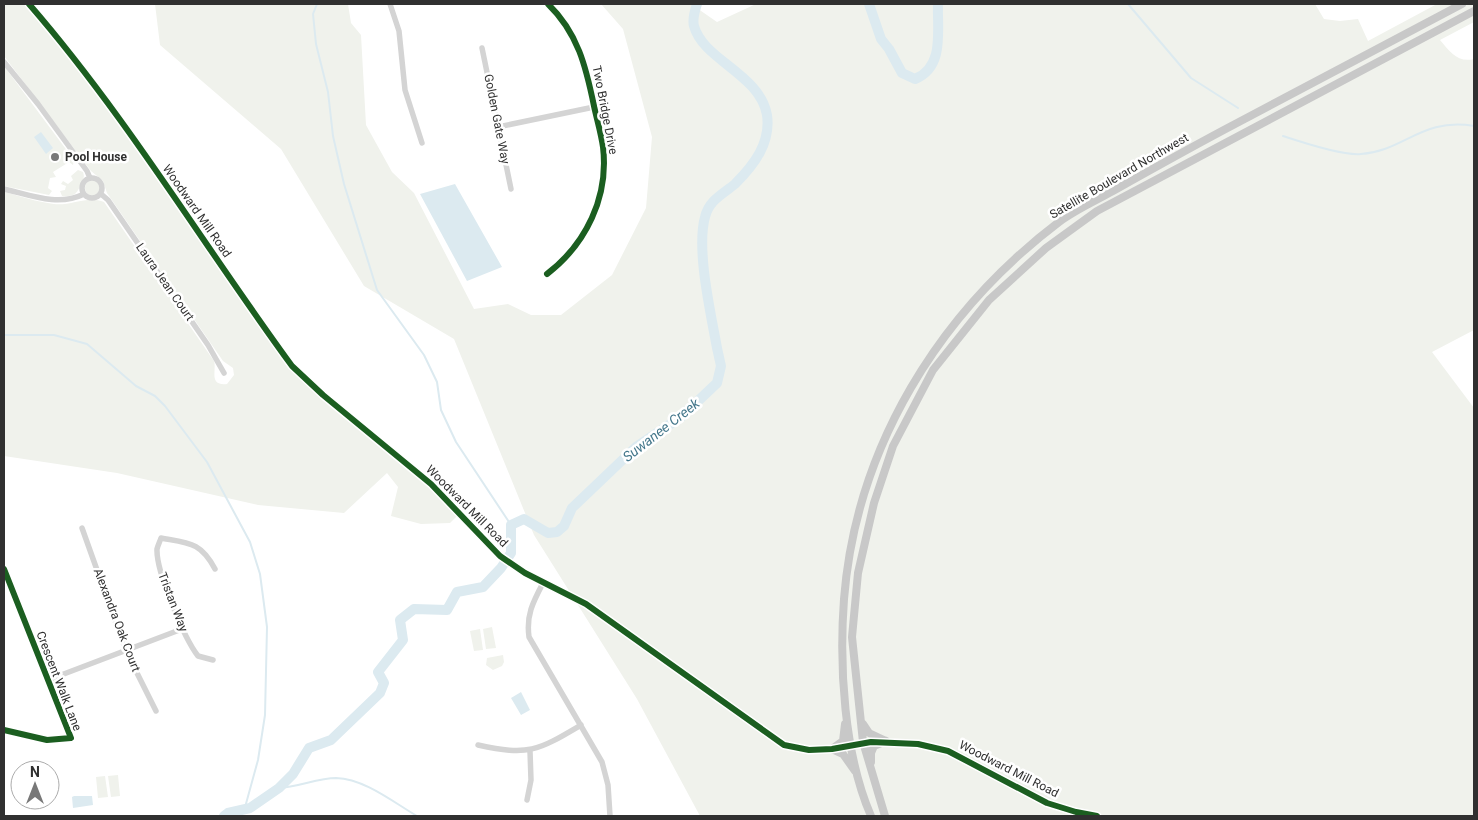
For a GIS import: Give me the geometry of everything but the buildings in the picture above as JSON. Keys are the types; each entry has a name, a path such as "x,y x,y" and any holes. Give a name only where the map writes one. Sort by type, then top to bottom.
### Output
{"main road":[{"name":"Satellite Boulevard Northwest","path":"871,816 852,745 844,687 842,639 847,571 860,508 882,442 911,386 957,319 1006,266 1061,220 1177,154 1462,4"},
{"name":"Satellite Boulevard Northwest","path":"885,816 863,742 860,718 852,637 858,573 874,503 893,446 933,370 989,300 1046,248 1097,210 1474,11"},
{"path":"844,687 845,733 843,740 832,749 843,754 851,762 860,780"},
{"path":"860,718 869,733 886,741"},
{"path":"872,774 871,753 873,748 886,741"}],"street":[{"name":"Woodward Mill Road","path":"29,4 68,50 106,101 292,366 323,395 432,484 500,556 518,569 586,604 784,746 809,750 832,749 863,742 886,741 918,744 948,751 1047,803 1097,816"},
{"path":"390,4 399,31 406,95 422,143"},
{"name":"Two Bridge Drive","path":"547,274 568,255 580,240 597,205 602,186 604,158 586,68 579,47 567,26 548,4"},
{"name":"Golden Gate Way","path":"482,48 511,189"},
{"name":"Laura Jean Court","path":"4,62 54,125 90,178 95,178 101,182 103,187 101,194 108,200 204,339 224,373"},
{"path":"498,127 594,107"},
{"path":"84,194 83,184 90,178"},
{"path":"4,189 56,200 70,200 84,194"},
{"path":"84,194 92,199 101,194"},
{"name":"Alexandra Oak Court","path":"82,528 126,651 156,711"},
{"name":"Tristan Way","path":"213,660 198,656 182,629 160,569 158,549 161,538 189,543 207,553 215,569"},
{"name":"Crescent Walk Lane","path":"4,569 71,738 47,740 4,730"},
{"path":"543,582 529,609 527,624 529,637 602,762 608,785 610,816"},
{"path":"48,680 182,629"},
{"path":"478,745 504,751 530,751 581,725"},
{"path":"527,800 531,780 530,751"}],"shaded area":[{"path":"4,4 25,4 82,72 285,361 327,401 416,476 458,515 450,523 421,524 391,516 398,487 387,473 344,513 258,505 117,473 4,456 4,192 54,204 67,204 86,200 104,202 214,361 214,377 217,383 227,384 234,375 233,368 223,361 107,193 103,181 91,171 4,56"},
{"path":"155,4 348,4 351,23 361,35 366,125 392,172 414,193 474,309 508,304 531,315 561,315 612,275 646,208 652,137 623,29 601,4 691,4 717,22 756,4 1315,4 1324,19 1340,21 1358,19 1368,41 1437,4 1474,4 1474,22 1440,40 1455,56 1468,60 1474,59 1474,330 1432,352 1474,408 1474,816 700,816 637,699 534,535 454,339 364,286 281,149 160,45"},
{"path":"4,66 74,160 73,165 69,162 53,172 56,177 50,178 48,188 52,191 49,195 4,186"},
{"path":"41,132 53,148 46,154 34,137"},
{"path":"78,170 83,172 84,178 78,190 75,194 62,196 60,191 65,190 66,186 61,184 63,181 68,184 73,180 71,176"},
{"path":"93,180 99,182 101,188 99,194 93,196 87,194 85,188 87,182"},
{"path":"455,184 502,267 467,281 420,194"},
{"path":"492,627 496,648 486,649 483,629"},
{"path":"480,629 483,650 474,651 470,631"},
{"path":"503,655 504,662 502,666 493,670 486,665 487,658"},
{"path":"521,692 530,710 521,715 511,698"},
{"path":"118,775 120,796 111,797 108,776"},
{"path":"105,776 108,797 98,798 96,777"},
{"path":"92,796 93,805 73,808 72,797"}],"waterway":[{"path":"317,4 313,14 316,44 328,92 333,136 344,184 377,290 424,355 437,382 441,410 456,442 511,525"},
{"name":"Suwanee Creek","path":"224,816 228,813 250,808 279,788 293,774 309,748 331,740 380,693 384,683 378,672 403,640 400,620 414,609 447,610 457,592 483,587 501,568 511,553 511,525 524,519 548,533 557,532 564,526 572,508 636,447 681,417 717,383 721,366 703,264 702,247 705,217 713,202 735,184 755,161 764,144 768,125 762,101 754,89 699,38 693,23 697,4"},
{"name":"Suwanee Creek","path":"869,4 881,39 889,49 902,73 915,79 925,73 935,57 938,36 938,4"},
{"path":"1128,4 1191,78 1238,108"},
{"path":"1283,136 1334,151 1361,154 1376,152 1440,126 1456,124 1474,126"},
{"path":"4,335 54,335 87,344 136,386 155,396 165,406 207,462 250,542 260,574 267,627 265,715 258,760 244,811"},
{"path":"279,788 329,778 347,779 378,792 417,816"}],"cycle path":[{"path":"29,4 99,91 292,366 323,395 431,484 500,556 525,573 586,604 784,745 809,750 832,749 871,742 918,744 948,751 1047,803 1097,816"},
{"path":"547,274 573,249 592,218 602,184 604,166 603,147 584,64 567,27 548,4"},
{"path":"4,569 71,738 47,740 4,730"}],"place":[{"name":"Pool House","path":"55,157"}]}
